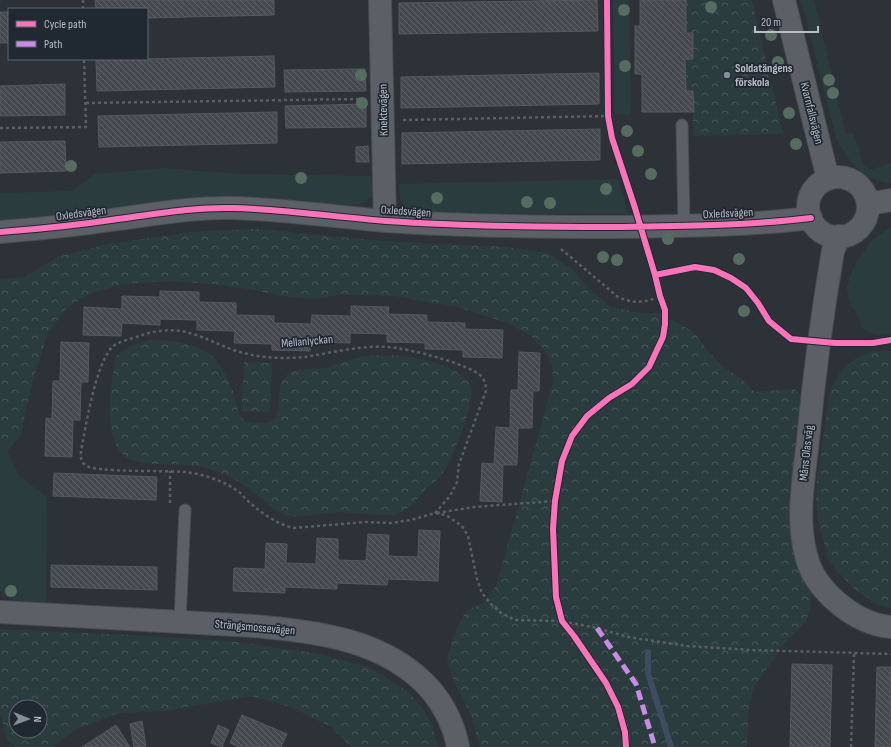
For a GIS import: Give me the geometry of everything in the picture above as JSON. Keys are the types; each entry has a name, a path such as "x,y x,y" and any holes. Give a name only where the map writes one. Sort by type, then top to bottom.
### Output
{"street":[{"name":"Knektevägen","path":"380,0 385,221"},
{"name":"Kvarnfallsvägen","path":"784,0 828,179"},
{"path":"841,177 854,182 863,191 868,204 867,213 861,226 849,235 839,236 822,232 816,226 811,218 809,203 811,195 818,186 828,179 841,177"},
{"path":"868,204 891,200"},
{"name":"Oxledsvägen","path":"0,232 50,229 194,209 231,208 385,221 509,227 684,226 811,218"},
{"name":"Måns Olas väg","path":"839,236 832,257 814,377 802,494 802,533 806,556 813,574 831,596 849,612 866,620 891,627"},
{"name":"Strängsmossevägen","path":"0,612 180,621 290,630 348,641 373,649 391,658 423,682 437,697 447,713 455,733 458,747"}],"lane":[{"path":"682,125 684,226"},
{"path":"180,621 185,510"}],"path":[{"path":"0,128 86,127 84,60"},
{"path":"86,103 383,99"},
{"path":"383,120 608,116"},
{"path":"556,246 563,250 618,297 625,300 642,302 660,296"},
{"path":"170,510 170,472 197,474 227,484 238,491 246,500 283,526 294,528 365,522 391,523 410,520 435,513 474,507 555,501"},
{"path":"435,513 446,515 462,526 468,536 477,579 482,593 502,613 515,620 562,621 597,628 628,637 687,646 751,650 891,654"},
{"path":"851,747 854,653"}],"green space":[{"path":"613,0 629,0 631,115 615,114"},
{"name":"Soldatängens förskola","path":"686,0 752,0 783,134 693,136 693,91 686,91 685,59 693,59 686,33"},
{"path":"801,0 814,0 846,134 854,133 863,165 870,170 891,163 891,183 871,178 857,169 846,155 836,138"},
{"path":"165,168 238,174 375,176 374,194 366,202 352,206 303,202 0,220 0,193 72,191 95,174"},
{"path":"618,179 628,214 416,213 403,205 400,198 399,184"},
{"path":"891,227 891,334 877,335 861,328 859,317 850,304 847,288 850,276 858,259 872,240"},
{"path":"258,229 381,241 507,247 548,253 572,269 589,289 611,307 641,313 658,313 694,332 706,349 722,366 740,378 755,392 794,389 803,397 800,567 811,594 810,611 805,622 783,645 753,689 749,707 747,747 480,747 471,715 452,677 447,658 456,630 466,611 483,603 496,586 553,383 552,366 546,352 531,336 508,323 457,307 395,296 340,295 313,299 282,296 212,284 172,281 123,284 89,294 68,307 48,332 34,377 21,435 7,451 0,449 0,280 25,277 57,257 108,244 190,232"},
{"path":"150,340 165,340 186,344 213,356 232,387 240,416 248,422 266,423 273,419 279,408 281,385 284,378 288,374 303,369 325,368 360,357 391,355 430,361 446,366 460,374 470,384 472,391 463,429 446,467 439,478 405,510 395,515 335,512 303,516 287,515 275,510 240,483 219,472 202,467 152,464 135,461 124,455 116,445 112,431 110,399 116,356 131,346"},
{"path":"872,351 891,351 891,608 876,604 853,588 829,562 818,520 816,500 817,477 830,391 840,373 853,360"},
{"path":"244,362 272,363 270,412 241,411"},
{"path":"0,449 7,451 20,477 47,497 46,602 15,600 4,595 0,591"},
{"path":"0,629 151,636 239,642 315,653 371,668 408,692 424,710 433,728 438,747 351,747 331,727 291,707 251,696 165,711 119,713 76,729 53,747 15,747 7,740 0,714"}],"building":[{"path":"95,0 274,0 274,15 148,18 148,8 96,8"},
{"path":"597,0 598,31 399,34 399,3"},
{"path":"640,0 686,0 686,33 693,33 693,59 685,59 686,91 693,91 694,112 642,112 642,74 635,74 635,26 640,26"},
{"path":"0,12 8,12 8,43 0,43"},
{"path":"274,56 275,87 97,91 96,60"},
{"path":"365,69 366,91 285,92 284,70"},
{"path":"599,73 599,104 401,108 401,77"},
{"path":"65,84 65,115 0,116 0,86"},
{"path":"366,104 366,127 286,128 285,106"},
{"path":"277,112 277,143 99,147 98,116"},
{"path":"600,129 600,160 402,164 402,133"},
{"path":"65,141 66,171 0,173 0,142"},
{"path":"368,146 369,162 356,162 356,147"},
{"path":"160,291 199,292 199,302 236,303 236,315 274,316 274,323 311,324 312,315 351,316 351,306 389,307 388,314 427,315 427,322 465,323 465,329 503,330 502,358 463,357 463,350 425,349 425,343 387,342 387,334 350,333 350,343 311,342 310,351 272,350 272,344 234,343 235,331 197,330 197,320 160,319 160,325 122,323 121,336 83,335 84,307 122,309 122,296 160,297"},
{"path":"61,342 89,343 88,382 81,382 80,420 73,420 72,457 45,456 46,418 52,419 53,381 60,381"},
{"path":"519,352 540,353 539,391 533,391 532,428 518,428 517,465 503,465 502,502 480,501 482,463 494,464 496,427 510,428 511,390 518,390"},
{"path":"54,473 157,477 156,500 53,496"},
{"path":"419,530 440,531 438,581 388,579 387,585 337,583 337,589 285,587 285,593 233,591 234,568 265,569 266,543 287,544 286,563 316,564 317,538 338,539 338,560 366,561 368,534 389,535 388,556 418,557"},
{"path":"51,565 157,567 157,590 51,587"},
{"path":"792,664 832,665 830,747 790,747"},
{"path":"877,667 891,667 891,747 875,747"},
{"path":"242,715 287,734 281,747 239,747 230,743"},
{"path":"142,721 146,746 134,747 130,724"},
{"path":"116,725 130,747 82,747"},
{"path":"218,725 229,730 222,747 211,743"}],"waterway":[{"path":"648,652 648,673 671,747"}],"marked path":[{"path":"597,628 636,684 655,747"}],"cycle path":[{"path":"607,0 608,116 612,138 635,208 665,310 665,324 663,337 649,367 632,384 609,398 587,416 572,436 562,461 555,501 553,529 556,597 562,621 606,683 618,707 625,732 626,747"},
{"path":"0,232 74,225 175,211 217,208 270,210 414,223 527,226 611,227 711,225 761,223 811,218"},
{"path":"655,275 695,267 714,270 731,278 746,288 758,303 769,321 791,339 835,343 873,343 891,340"}],"place":[{"name":"Soldatängens förskola","path":"727,75"}]}
